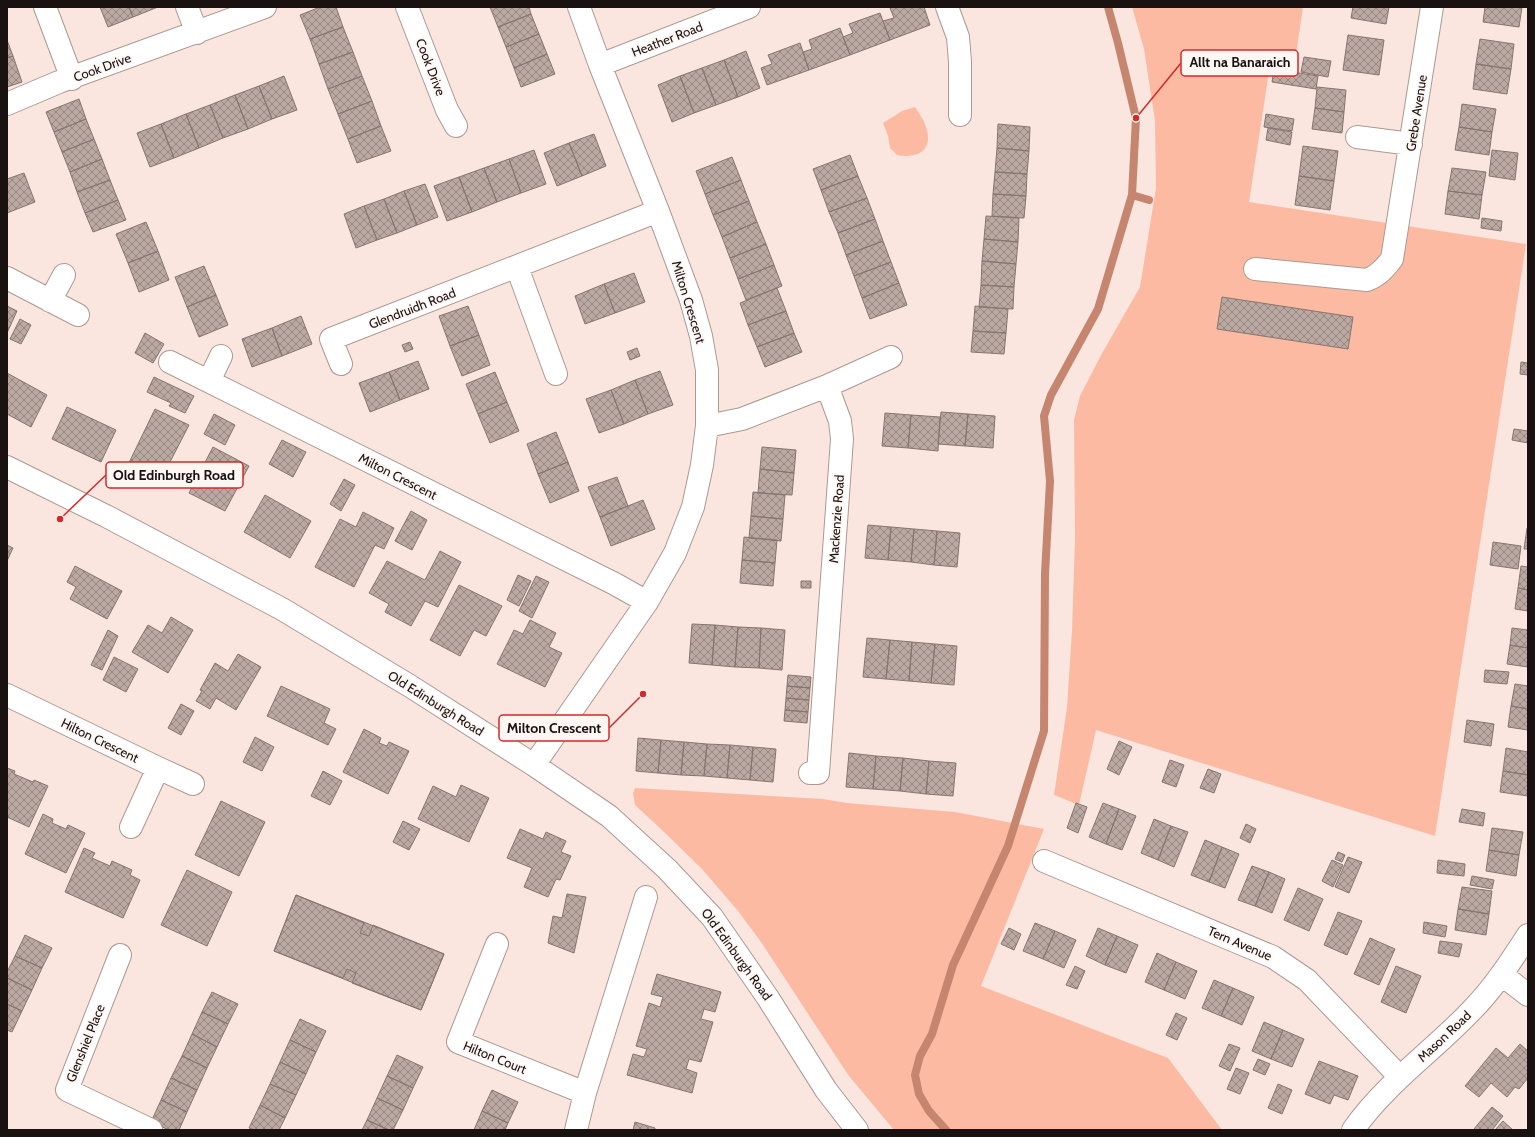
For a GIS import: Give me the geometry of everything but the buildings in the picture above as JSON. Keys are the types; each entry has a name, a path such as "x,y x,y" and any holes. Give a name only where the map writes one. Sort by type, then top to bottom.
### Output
{"street":[{"path":"45,7 72,79"},
{"path":"187,7 197,33"},
{"name":"Cook Drive","path":"7,104 265,7"},
{"name":"Cook Drive","path":"407,7 447,110 456,126"},
{"name":"Milton Crescent","path":"534,765 647,602 675,553 693,507 702,465 707,426 707,370 701,336 691,300 579,7"},
{"path":"947,7 958,37 960,62 960,115"},
{"name":"Grebe Avenue","path":"1255,269 1367,280 1374,278 1383,270 1392,258 1432,7"},
{"name":"Heather Road","path":"600,65 738,9"},
{"path":"1356,137 1411,144"},
{"name":"Glendruidh Road","path":"341,364 332,339 658,211"},
{"path":"517,267 556,374"},
{"path":"50,301 64,276"},
{"path":"7,278 78,315"},
{"path":"209,381 221,356"},
{"path":"707,426 742,419 827,386 891,357"},
{"name":"Milton Crescent","path":"170,362 615,584 647,602"},
{"name":"Mackenzie Road","path":"810,773 818,773 842,439 840,421 827,386"},
{"name":"Old Edinburgh Road","path":"7,467 106,516 282,609 410,686 534,765 609,816 667,869 712,917 768,998 826,1090 857,1130"},
{"name":"Hilton Crescent","path":"7,695 193,784"},
{"path":"131,827 158,768"},
{"name":"Tern Avenue","path":"1044,861 1273,957 1307,980 1400,1077"},
{"path":"576,1130 585,1093 646,897"},
{"name":"Mason Road","path":"1352,1130 1400,1077 1472,1010 1502,975 1528,934"},
{"name":"Hilton Court","path":"497,944 458,1042 585,1093"},
{"name":"Glenshiel Place","path":"120,955 67,1090 151,1130"},
{"path":"1502,975 1528,995"}],"shaded area":[{"path":"1132,7 1303,7 1294,68 1270,65 1249,202 1526,244 1435,836 1096,730 1079,805 1054,795 1067,707 1072,631 1075,538 1074,420 1080,396 1100,357 1140,287 1156,188 1155,121 1144,49"},
{"path":"915,107 923,119 926,127 928,142 926,147 918,154 912,156 897,155 890,148 888,136 883,123 902,111"},
{"path":"635,788 823,799 847,803 955,812 1044,829 981,986 1168,1058 1222,1130 894,1130 849,1076 761,942 738,911 702,869 635,805 633,794"}],"waterway":[{"path":"1108,7 1136,118 1132,195 1149,200"},
{"path":"946,1130 929,1111 919,1094 915,1075 920,1056 932,1034 953,965 1008,846 1044,731 1045,574 1050,481 1044,416 1051,395 1098,309 1132,195"}],"place":[{"name":"Allt na Banaraich","path":"1136,118"},
{"name":"Old Edinburgh Road","path":"60,519"},
{"name":"Milton Crescent","path":"643,694"}]}
